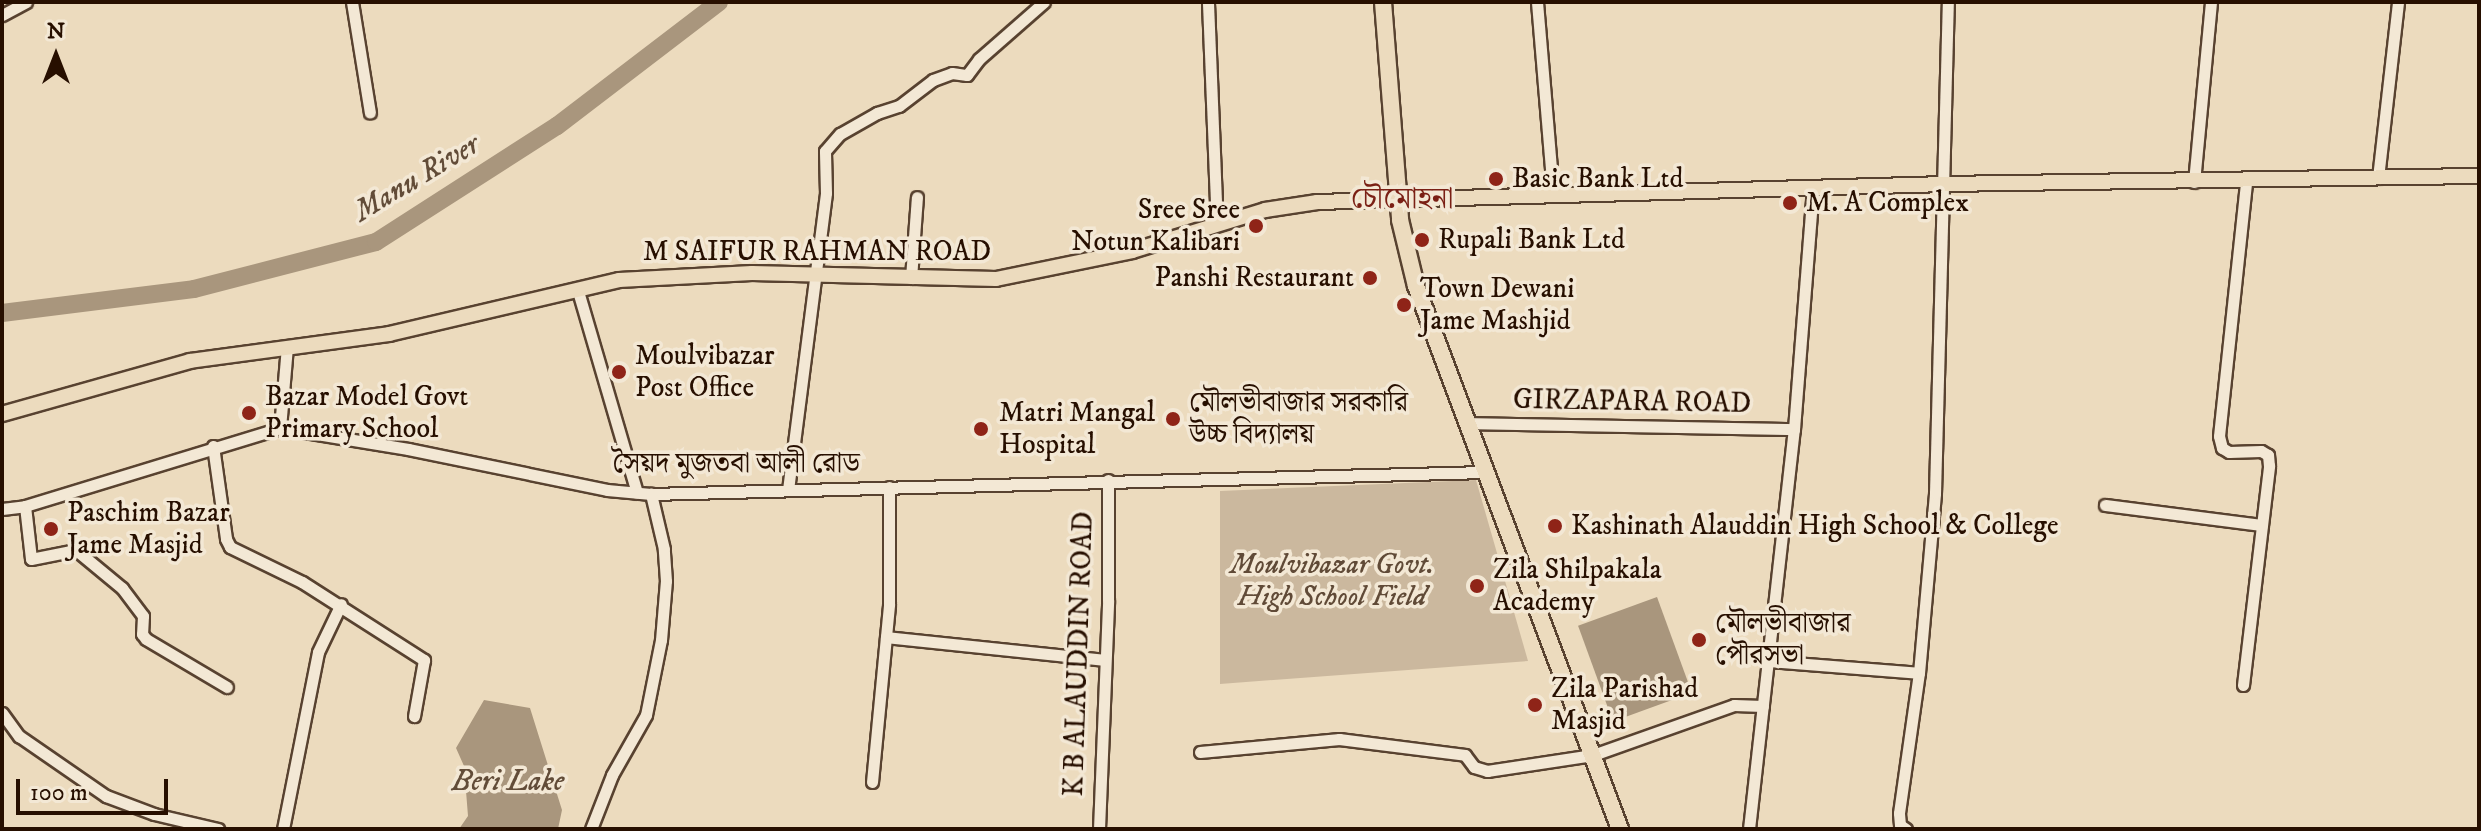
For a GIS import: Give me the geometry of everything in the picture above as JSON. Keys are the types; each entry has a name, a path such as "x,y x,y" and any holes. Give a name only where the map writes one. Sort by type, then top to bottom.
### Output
{"highway":[{"path":"1383,2 1400,220 1416,286 1620,829"}],"main road":[{"name":"M SAIFUR RAHMAN ROAD","path":"2,414 190,361 389,334 619,280 814,274 996,279 1132,251 1265,210 1317,202 1944,184 2246,182 2479,176"}],"street":[{"path":"2,15 26,2"},
{"path":"352,2 370,113"},
{"path":"788,490 826,193 825,151 840,134 877,113 899,106 933,80 952,73 967,75 979,59 1044,2"},
{"path":"1537,2 1553,193"},
{"path":"1906,829 1900,825 1899,813 1919,673 1935,493 1948,2"},
{"path":"2194,182 2211,2"},
{"path":"2378,178 2398,2"},
{"path":"1208,3 1217,225"},
{"path":"2243,685 2268,455 2261,451 2229,452 2222,448 2219,436 2246,182"},
{"path":"1749,829 1794,429 1813,188"},
{"path":"911,278 917,197"},
{"path":"578,291 637,493"},
{"path":"280,428 287,347"},
{"name":"GIRZAPARA ROAD","path":"1468,423 1794,429"},
{"name":"সৈয়দ মুজতবা আলী রোড","path":"2,509 25,506 280,428 322,432 651,494 1487,472"},
{"path":"213,446 226,539 230,547 341,604 424,660 414,716"},
{"name":"K B ALAUDDIN ROAD","path":"1099,829 1108,480"},
{"path":"872,782 891,568 889,487"},
{"path":"591,829 612,775 646,715 661,640 666,581 664,549 651,494"},
{"path":"2105,505 2262,525"},
{"path":"25,506 31,559 76,550 122,588 143,616 142,634 146,639 227,687"},
{"path":"283,829 318,652 341,604"},
{"path":"886,637 1105,660"},
{"path":"1768,661 1919,673"},
{"path":"1200,752 1339,739 1465,755 1474,767 1487,771 1593,755 1734,705 1763,706"},
{"path":"2,713 19,736 106,796 154,814 218,829"}],"green space":[{"name":"Moulvibazar Govt. High School Field","path":"1476,480 1528,661 1220,684 1220,491"}],"water":[{"path":"1657,597 1692,693 1613,722 1578,626"},
{"name":"Beri Lake","path":"484,700 530,708 562,810 558,829 459,829 468,816 464,766 456,748"}],"waterway":[{"name":"Manu River","path":"2,313 194,289 376,242 557,126 719,2"}],"place":[{"name":"Basic Bank Ltd","path":"1496,179"},
{"name":"M. A Complex","path":"1790,203"},
{"name":"Sree Sree Notun Kalibari","path":"1256,226"},
{"name":"Rupali Bank Ltd","path":"1422,240"},
{"name":"Panshi Restaurant","path":"1370,278"},
{"name":"Town Dewani Jame Mashjid","path":"1404,305"},
{"name":"Moulvibazar Post Office","path":"619,372"},
{"name":"Bazar Model Govt Primary School","path":"249,413"},
{"name":"মৌলভীবাজার সরকারি উচ্চ বিদ্যালয়","path":"1173,419"},
{"name":"Matri Mangal Hospital","path":"981,429"},
{"name":"Kashinath Alauddin High School & College","path":"1555,526"},
{"name":"Paschim Bazar Jame Masjid","path":"51,529"},
{"name":"Zila Shilpakala Academy","path":"1477,586"},
{"name":"মৌলভীবাজার পৌরসভা","path":"1699,640"},
{"name":"Zila Parishad Masjid","path":"1535,705"}],"district":[{"name":"চৌমোহনা","path":"1402,200"}]}
